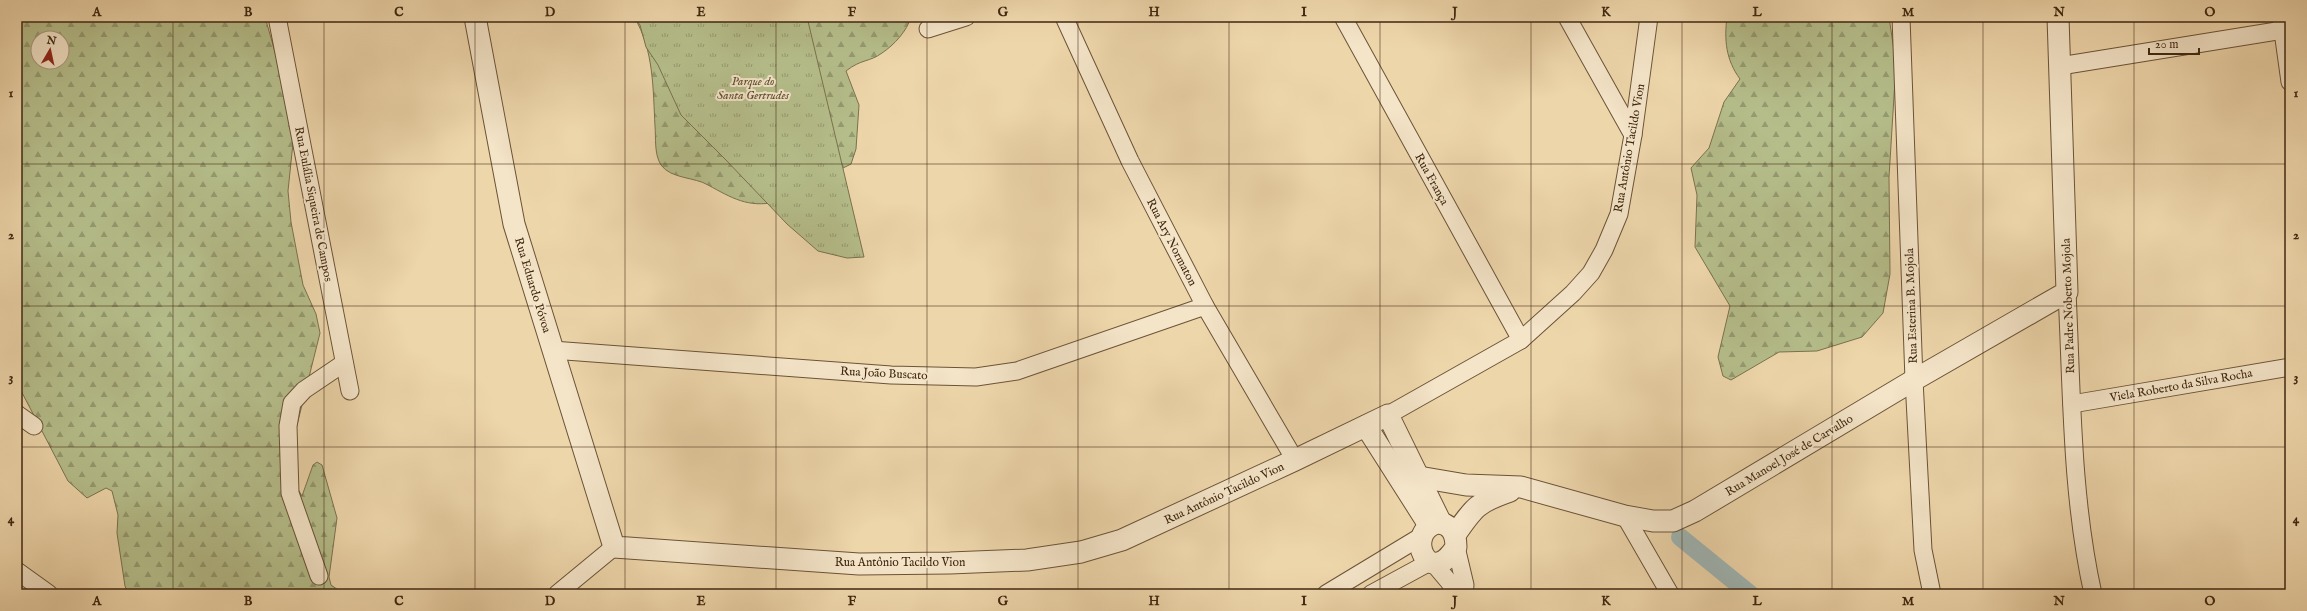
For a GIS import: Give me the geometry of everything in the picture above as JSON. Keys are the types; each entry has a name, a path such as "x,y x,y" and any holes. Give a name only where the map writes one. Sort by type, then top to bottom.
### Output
{"street":[{"name":"Rua Eulália Siqueira de Campos","path":"278,17 350,391"},
{"name":"Rua Eduardo Póvoa","path":"475,17 514,224 614,547"},
{"path":"928,29 966,17"},
{"name":"Rua Ary Normaton","path":"1064,17 1130,161 1205,306 1295,460"},
{"name":"Rua França","path":"1343,17 1521,340"},
{"path":"1567,17 1633,135"},
{"name":"Rua Antônio Tacildo Vion","path":"614,547 859,564 1027,560 1082,552 1122,540 1388,415 1521,340 1573,294 1591,273 1604,250 1619,214 1633,135 1649,17"},
{"name":"Rua Esterina B. Mojola","path":"1901,17 1914,380 1923,550 1932,594"},
{"name":"Rua Padre Noberto Mojola","path":"2058,17 2067,292 2076,482 2083,537 2093,594"},
{"path":"2060,66 2282,24 2290,82"},
{"name":"Rua Manoel José de Carvalho","path":"1419,477 1460,485 1521,487 1625,516 1653,521 1673,521 1695,511 1914,380 2067,292"},
{"name":"Rua João Buscato","path":"552,350 891,375 976,377 1017,372 1205,306"},
{"path":"319,576 290,493 288,426 292,403 304,390 344,362"},
{"name":"Viela Roberto da Silva Rocha","path":"2072,404 2290,367"},
{"path":"17,414 34,426"},
{"path":"1388,415 1419,477 1465,585 1464,594"},
{"path":"1366,426 1442,532 1447,558 1431,563 1371,594"},
{"path":"1326,594 1442,532 1462,502 1468,497 1489,486"},
{"path":"1454,594 1450,583 1421,550 1442,532 1485,500 1521,487"},
{"path":"1625,516 1670,594"},
{"path":"557,594 614,547"},
{"path":"17,571 48,594"}],"green space":[{"path":"17,17 265,17 285,87 293,143 288,191 291,222 303,285 316,314 320,333 295,433 296,486 302,496 313,465 317,462 322,465 337,518 329,577 331,585 344,594 128,594 125,586 117,533 118,515 112,491 106,488 87,498 68,481 17,383"},
{"name":"Parque do Santa Gertrudes","path":"634,17 911,17 903,32 887,50 878,56 856,64 846,71 859,105 856,149 851,164 776,202 757,204 740,201 703,182 671,173 665,170 661,165 656,151 653,84 649,56 641,29"},
{"name":"Parque do Santa Gertrudes","path":"634,17 807,17 864,257 847,258 818,251 787,224 681,115 658,65 646,47 640,25"},
{"path":"1727,17 1889,17 1896,64 1889,177 1890,274 1883,313 1862,337 1817,351 1779,352 1731,380 1723,376 1718,357 1730,306 1695,247 1697,195 1691,168 1709,148 1724,102 1740,79 1735,72 1727,50"}],"waterway":[{"path":"1680,537 1750,594"}]}
